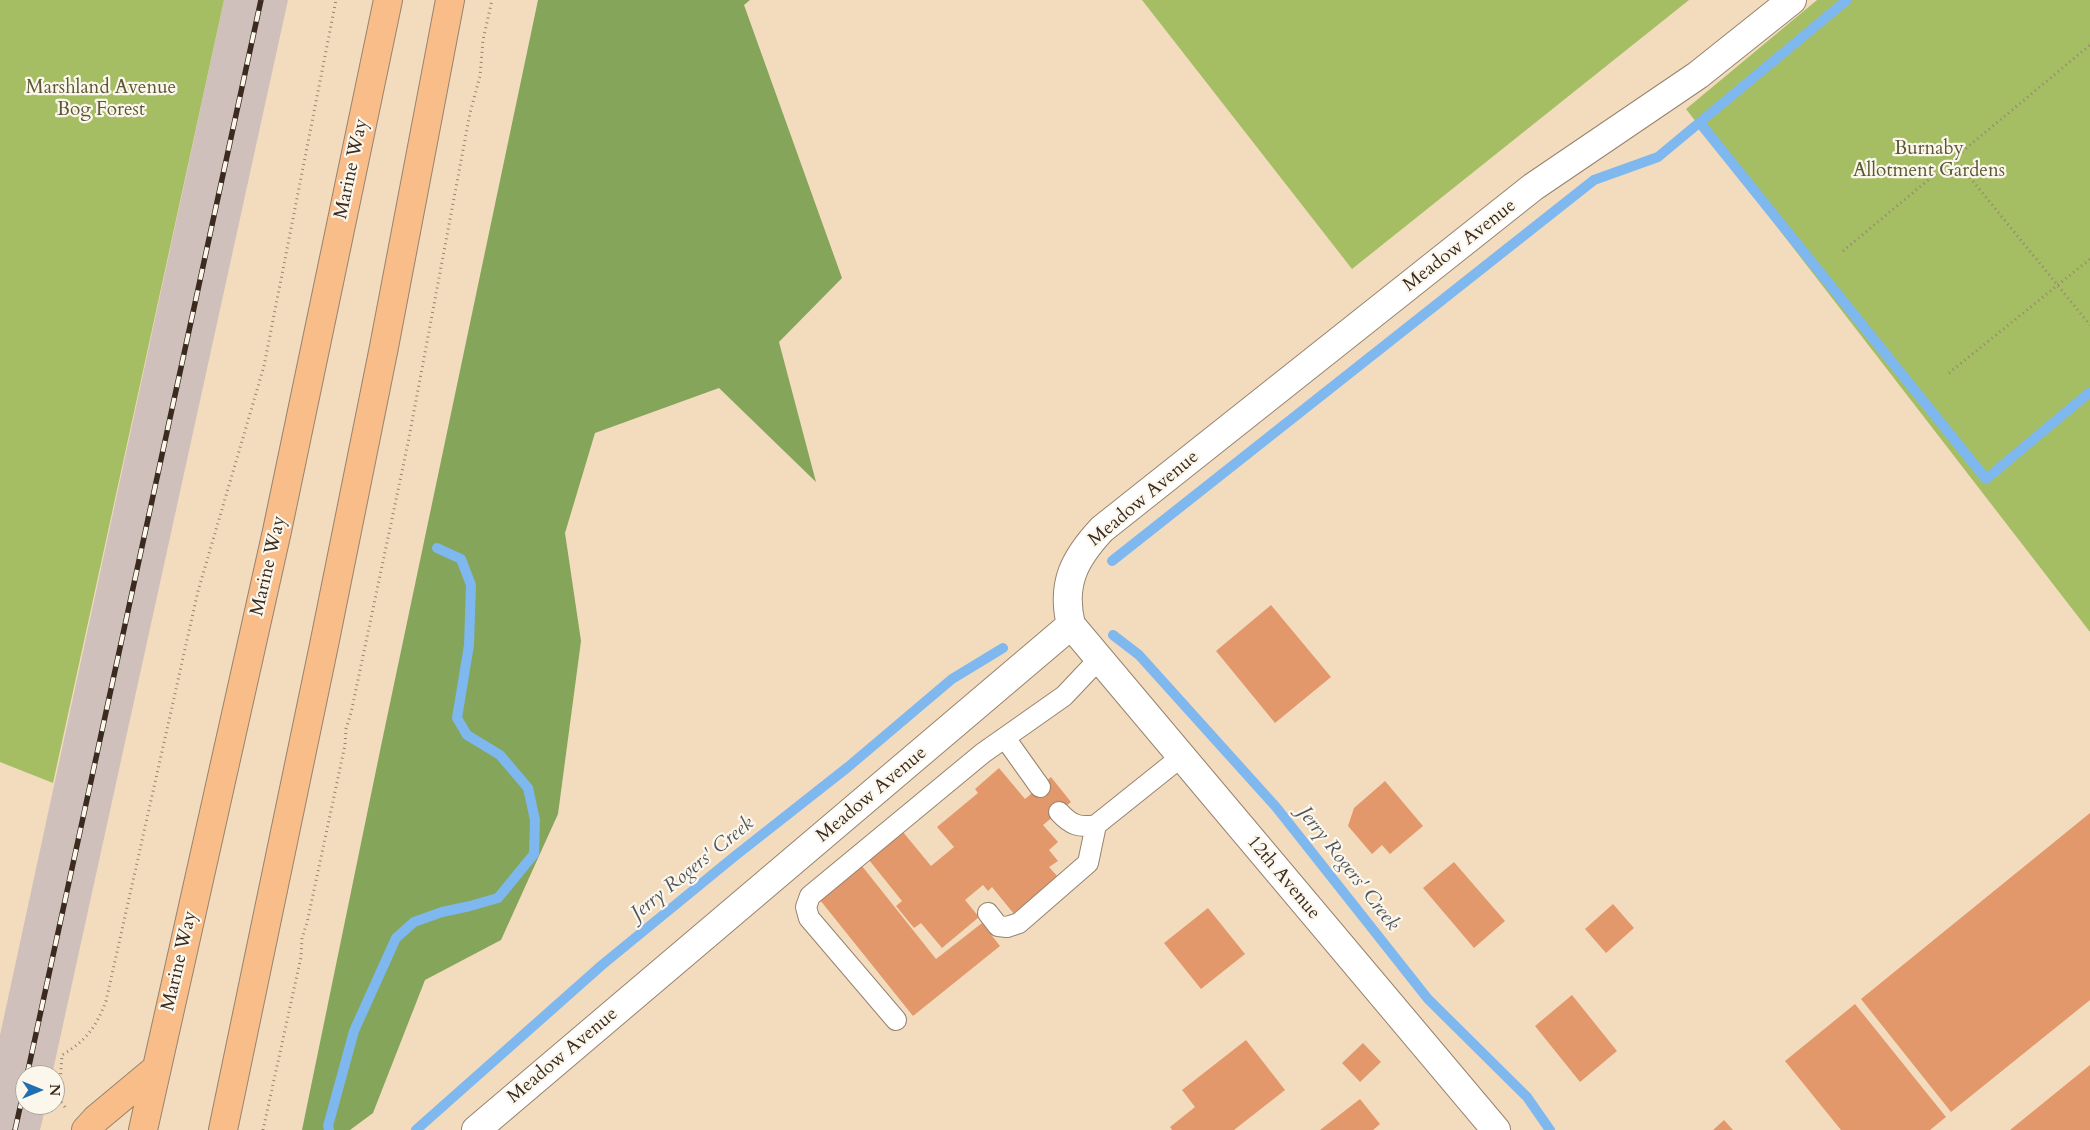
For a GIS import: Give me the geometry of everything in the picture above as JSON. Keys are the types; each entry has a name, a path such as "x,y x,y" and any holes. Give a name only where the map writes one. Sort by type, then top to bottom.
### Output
{"main road":[{"name":"Marine Way","path":"143,1130 279,521 388,0"},
{"path":"223,1130 328,626 384,347 450,0"},
{"path":"78,1122 96,1119 156,1070"}],"street":[{"name":"Meadow Avenue","path":"476,1130 1071,625 1067,609 1068,587 1074,566 1085,547 1102,529 1534,187 1698,75 1792,0"},
{"name":"12th Avenue","path":"1071,625 1496,1130"}],"lane":[{"path":"896,1020 809,918 806,907 810,896 983,753 1064,696 1099,660"},
{"path":"1005,738 1040,787"},
{"path":"1059,812 1069,822 1082,827 1096,825 1181,757"},
{"path":"988,913 998,926 1007,927 1019,922 1088,863 1096,825"}],"path":[{"path":"78,1122 59,1099 62,1055 79,1045 91,1032 106,1001 198,591 264,366 336,0"},
{"path":"263,1130 301,957 302,938 307,923 345,746 346,729 408,443 470,112 480,76 483,40 492,0"},
{"path":"1843,251 2090,45"},
{"path":"1954,158 2090,326"},
{"path":"1949,374 2090,259"}],"shaded area":[{"path":"224,0 288,0 54,1065 15,1065 15,1115 44,1115 40,1130 0,1130 0,1035"}],"green space":[{"name":"Marshland Avenue Bog Forest","path":"0,0 224,0 53,783 0,762"},
{"path":"538,0 750,0 744,5 842,278 779,342 816,482 719,388 595,433 565,533 581,641 558,814 501,940 425,980 373,1113 350,1130 302,1130 381,746"},
{"path":"1142,0 1689,0 1352,269"},
{"name":"Burnaby Allotment Gardens","path":"1817,0 2090,0 2090,632 1686,109"}],"building":[{"path":"1271,605 1331,677 1275,723 1216,651"},
{"path":"999,768 1025,799 1051,777 1071,802 1043,825 1058,842 1049,850 1058,861 1049,867 1058,877 1014,914 992,887 988,891 983,885 965,900 979,917 942,948 921,923 914,928 896,906 902,901 869,860 903,832 931,866 954,847 937,827 978,793 975,789"},
{"path":"1385,781 1423,826 1390,854 1382,845 1372,854 1348,826 1354,808"},
{"path":"2090,813 2090,1000 1951,1112 1861,999"},
{"path":"1454,862 1505,921 1474,948 1423,888"},
{"path":"862,866 936,959 982,923 1000,946 913,1016 820,900"},
{"path":"1613,904 1634,928 1606,953 1585,929"},
{"path":"1208,908 1245,954 1201,989 1164,943"},
{"path":"1572,995 1617,1051 1580,1082 1535,1026"},
{"path":"1855,1004 1946,1117 1930,1130 1841,1130 1785,1061"},
{"path":"1246,1040 1285,1090 1234,1130 1172,1130 1170,1127 1195,1107 1182,1090"},
{"path":"1363,1043 1381,1062 1360,1082 1342,1063"},
{"path":"2090,1065 2090,1130 2010,1130"},
{"path":"1360,1099 1380,1124 1373,1130 1320,1130"},
{"path":"1724,1120 1733,1130 1713,1130"}],"waterway":[{"path":"1112,561 1594,180 1658,157 1847,0"},
{"path":"1700,123 1986,479 2090,392"},
{"path":"329,1130 328,1126 354,1031 396,938 414,922 442,912 498,898 534,854 535,820 528,788 500,755 467,735 457,718 469,645 471,585 461,559 437,548"},
{"name":"Jerry Rogers' Creek","path":"1113,635 1139,655 1276,807 1428,999 1527,1097 1550,1130"},
{"name":"Jerry Rogers' Creek","path":"416,1130 602,965 735,856 848,767 952,679 1003,648"}],"railway":[{"path":"29,1065 261,0"},
{"path":"15,1130 18,1115"}]}
